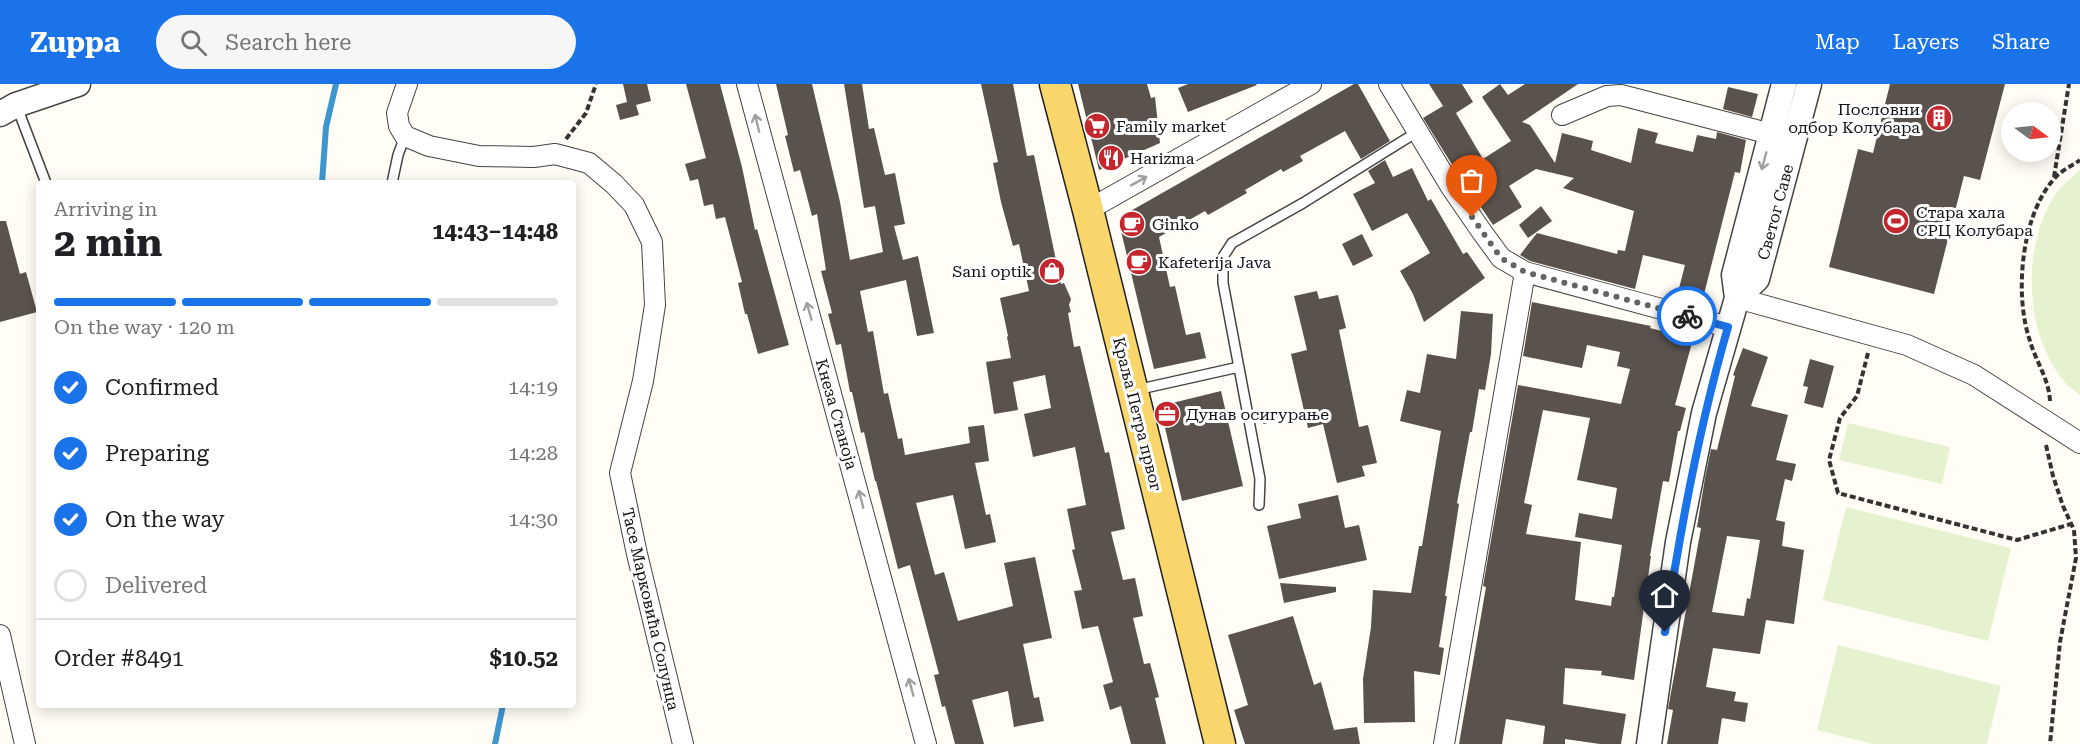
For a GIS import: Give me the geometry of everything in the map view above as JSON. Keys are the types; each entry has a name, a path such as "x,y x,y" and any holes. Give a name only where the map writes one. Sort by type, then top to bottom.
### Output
{"main road":[{"name":"Краља Петра првог","path":"1055,84 1220,744"}],"street":[{"path":"8,110 78,84"},
{"path":"407,84 397,113 399,126 405,135 429,146 479,156 555,154"},
{"name":"Кнеза Станоја","path":"747,84 926,744"},
{"path":"1088,210 1311,84"},
{"path":"1389,84 1451,187 1501,258 1525,272 1728,327"},
{"name":"Светог Саве","path":"1649,744 1678,542 1704,413 1737,298 1734,275 1784,84"},
{"name":"Светог Саве","path":"1737,298 1757,279 1809,84"},
{"path":"1562,115 1607,96 1621,95 1771,134"},
{"name":"Тасе Марковића Солунца","path":"555,154 589,163 614,184 634,205 652,242 656,305 643,381 620,473 683,744"},
{"path":"1444,744 1525,272"},
{"path":"1737,298 1907,345 1974,375 2080,443"},
{"path":"0,635 25,744"}],"lane":[{"path":"8,110 44,180"},
{"path":"1259,505 1260,479 1223,283 1224,257 1232,243 1303,203 1417,132"},
{"path":"393,180 405,135"},
{"path":"1132,390 1239,367"}],"path":[{"path":"555,154 586,113 596,84"},
{"path":"2054,178 2069,84"},
{"path":"2050,744 2060,642 2076,558 2074,530 2063,506 2046,448 2050,408 2049,390 2030,341 2022,311 2020,282 2024,252 2040,200 2054,178 2080,160"},
{"path":"1873,335 1857,396 1840,418 1829,460 1838,493 2017,540 2071,524"},
{"path":"1250,425 1305,412"}],"green space":[{"path":"2080,170 2080,395 2065,382 2050,361 2041,339 2032,292 2032,267 2042,220 2052,200 2064,184"},
{"path":"1848,423 1950,447 1942,484 1839,460"},
{"path":"1846,507 2011,548 1988,641 1823,600"},
{"path":"1838,645 2001,686 1987,744 1873,744 1817,730"}],"building":[{"path":"623,84 647,84 651,101 636,105 639,115 620,120 616,105 627,102"},
{"path":"686,84 720,84 742,167 755,230 757,229 789,345 758,354 747,314 745,314 738,283 742,282 725,217 716,219 713,204 704,206 698,179 690,181 685,164 706,158"},
{"path":"776,84 812,84 840,202 850,260 883,252 875,206 864,208 844,84 862,84 869,129 874,128 885,175 895,173 905,224 894,226 903,260 918,256 934,333 917,336 906,280 860,291 868,332 873,331 884,394 888,393 898,439 902,438 905,455 970,443 968,427 984,425 989,461 975,463 986,515 990,514 996,542 965,549 953,495 916,503 935,575 944,572 958,621 1013,606 1004,563 1035,557 1052,638 1023,644 1034,698 1039,697 1044,721 1014,727 1008,691 972,700 984,744 955,744 945,706 942,707 934,675 939,674 910,565 898,569 864,432 861,433 852,392 850,392 841,344 836,345 828,314 832,313 821,271 826,270 817,214 812,216 800,170 794,172"},
{"path":"981,84 1013,84 1027,156 1034,155 1061,284 1064,283 1071,299 1069,305 1071,312 1068,313 1074,347 1080,346 1105,453 1109,452 1125,529 1111,532 1123,580 1135,578 1143,616 1133,618 1144,664 1150,663 1159,697 1155,698 1166,744 1131,744 1121,706 1110,710 1103,685 1113,682 1098,626 1082,629 1074,591 1082,590 1072,550 1075,549 1067,509 1086,505 1075,447 1033,457 1024,414 1051,408 1045,375 1013,382 1018,410 994,414 986,362 1011,358 1000,298 1029,291 1019,244 1013,246 1001,202 993,163 998,162"},
{"path":"1078,84 1147,84 1151,98 1155,97 1160,143 1099,170"},
{"path":"1188,84 1257,85 1188,112 1178,88"},
{"path":"1354,84 1358,84 1390,141 1361,159 1345,131 1300,156 1303,161 1283,172 1281,169 1245,190 1247,193 1208,215 1205,211 1159,237 1170,287 1175,286 1186,335 1200,332 1206,358 1154,369 1121,231 1127,213"},
{"path":"1429,84 1462,84 1473,102 1456,113 1483,159 1511,141 1482,97 1500,84 1508,95 1525,84 1578,84 1522,122 1530,125 1555,163 1562,133 1593,141 1591,150 1631,163 1638,128 1658,133 1655,143 1693,152 1697,135 1716,139 1717,132 1746,140 1740,173 1735,172 1701,306 1676,300 1685,265 1643,255 1635,289 1530,261 1520,255 1537,233 1617,254 1618,250 1625,251 1634,211 1563,188 1574,178 1536,169 1509,186 1522,207 1493,225 1423,118 1443,106"},
{"path":"1890,84 2005,84 1980,180 1964,176 1934,294 1829,267 1858,149 1873,153"},
{"path":"1728,87 1758,94 1752,117 1723,109"},
{"path":"1385,160 1393,177 1412,168 1428,201 1431,199 1463,254 1467,252 1485,278 1424,322 1413,294 1400,271 1430,253 1407,213 1372,231 1353,194 1375,183 1368,171"},
{"path":"1541,206 1552,221 1528,238 1519,225"},
{"path":"0,221 6,221 20,274 26,272 36,312 0,322"},
{"path":"1362,234 1373,256 1353,266 1342,244"},
{"path":"1317,291 1319,299 1338,295 1346,328 1339,330 1359,427 1368,425 1377,463 1362,466 1365,476 1337,483 1323,424 1308,428 1291,354 1307,350 1294,296"},
{"path":"1532,302 1651,326 1650,328 1693,339 1675,405 1686,408 1680,431 1678,431 1669,482 1663,481 1650,556 1634,680 1601,675 1602,671 1565,668 1563,704 1626,714 1621,744 1600,744 1565,739 1565,744 1543,744 1545,726 1506,719 1502,744 1459,744 1486,587 1483,586 1518,385 1621,404 1630,369 1617,366 1620,352 1587,345 1582,368 1523,356","holes":["1543,410 1590,418 1577,480 1617,488 1612,519 1579,513 1575,537 1622,545 1611,606 1575,600 1581,542 1526,534 1532,505 1524,503"]},
{"path":"1461,311 1493,314 1491,354 1485,390 1479,389 1457,503 1459,504 1439,647 1444,648 1440,675 1414,671 1415,722 1364,723 1363,679 1371,627 1373,590 1411,593 1419,546 1422,546 1441,431 1400,421 1407,390 1420,393 1427,354 1456,359"},
{"path":"1743,348 1768,357 1751,406 1788,415 1776,460 1796,464 1792,481 1785,479 1776,520 1785,522 1782,546 1804,550 1794,624 1766,620 1760,654 1713,648 1706,687 1736,692 1734,701 1748,703 1745,722 1722,718 1718,744 1667,744 1673,710 1668,709 1701,528 1697,527 1705,478 1711,449 1717,450 1735,376 1733,375","holes":["1727,536 1760,540 1750,599 1747,598 1744,616 1712,612"]},
{"path":"1810,359 1834,366 1823,408 1804,403 1808,387 1803,386"},
{"path":"1221,391 1243,486 1182,501 1160,406"},
{"path":"1338,495 1345,528 1359,525 1367,560 1279,579 1267,526 1301,518 1298,504"},
{"path":"1280,583 1336,587 1336,592 1284,603"},
{"path":"1293,616 1314,685 1321,682 1334,730 1357,727 1360,744 1245,744 1234,710 1248,705 1228,635"}],"waterway":[{"path":"322,180 326,127 336,84"},
{"path":"495,744 502,708"}],"way so far":[{"path":"1472,217 1501,258 1525,272 1687,316"}],"place":[{"name":"Пословни одбор Колубара","path":"1939,118"},
{"name":"Family market","path":"1097,126"},
{"name":"Harizma","path":"1111,158"},
{"name":"Стара хала СРЦ Колубара","path":"1896,221"},
{"name":"Ginko","path":"1132,224"},
{"name":"Kafeterija Java","path":"1139,262"},
{"name":"Sani optik","path":"1052,271"},
{"name":"Дунав осигурање","path":"1167,414"}],"route":[{"path":"1665,632 1678,542 1704,413 1728,327 1687,316"}]}
